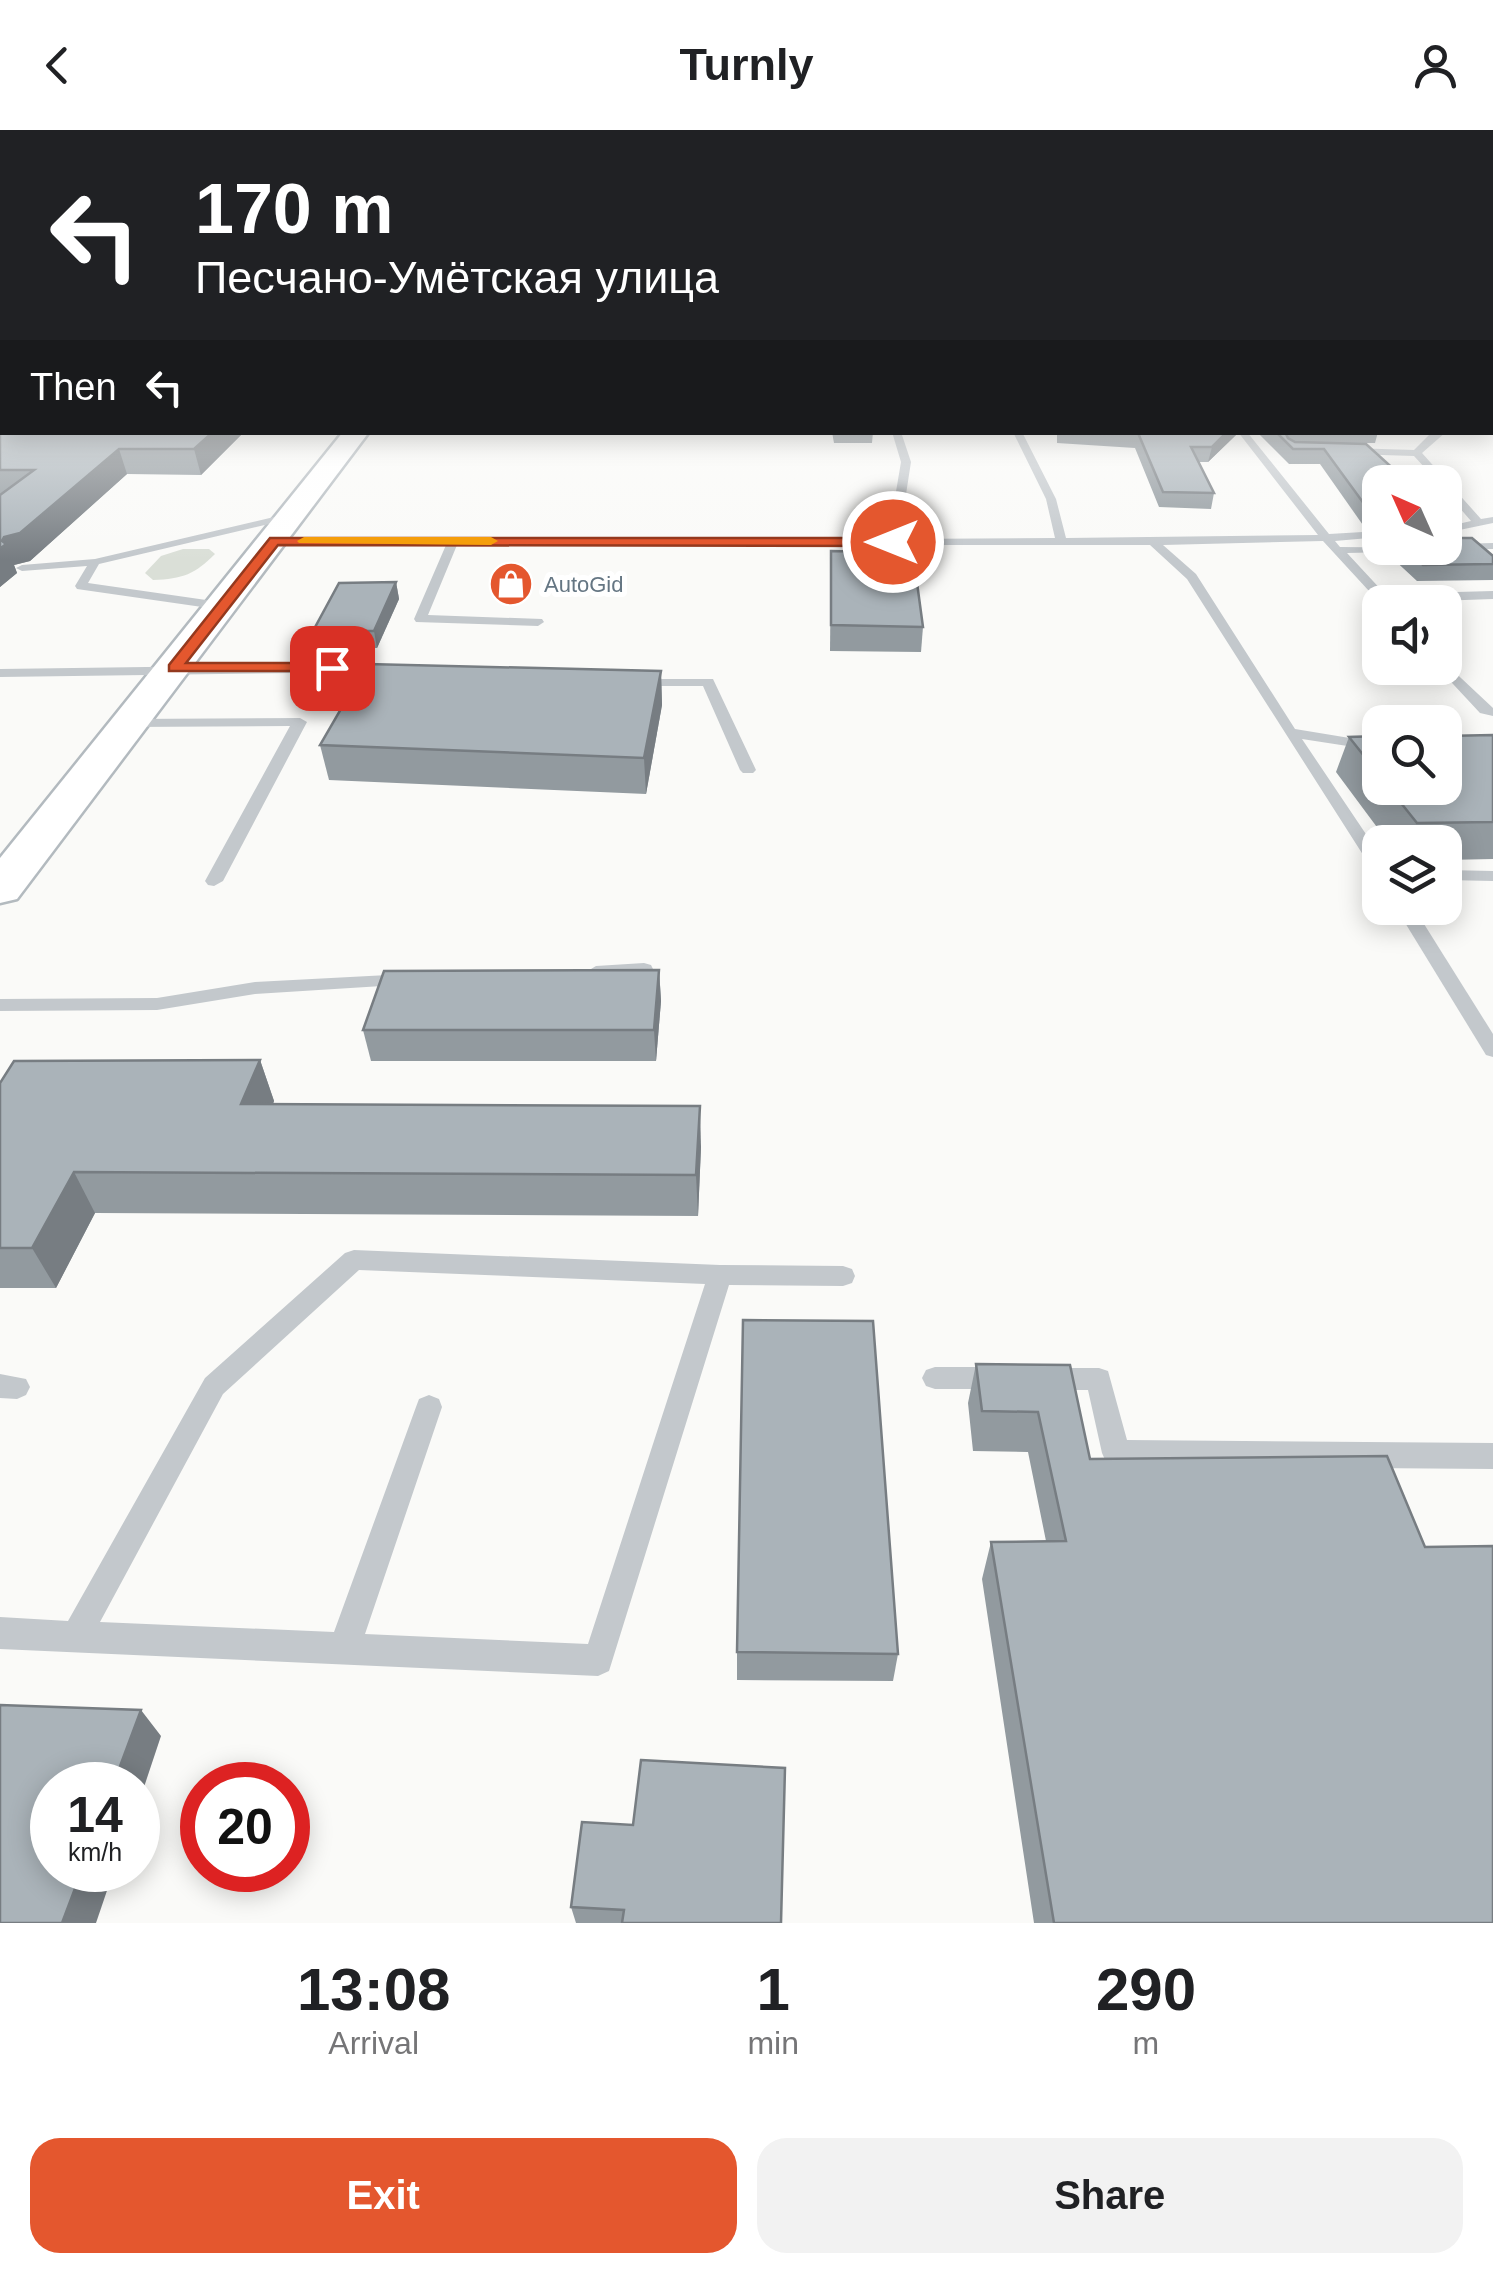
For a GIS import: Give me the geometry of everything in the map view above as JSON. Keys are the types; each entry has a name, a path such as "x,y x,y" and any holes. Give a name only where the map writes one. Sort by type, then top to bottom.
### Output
{"main road":[{"path":"0,889 355,435"}],"lane":[{"path":"893,542 906,462 897,435"},
{"path":"1018,435 1051,499 1061,541"},
{"path":"1244,435 1326,538 1370,585"},
{"path":"1417,453 1434,435"},
{"path":"1327,451 1417,453 1427,465"},
{"path":"1462,505 1478,523"},
{"path":"1462,526 1493,520"},
{"path":"22,568 95,562 284,528 454,541 1153,542 1362,535"},
{"path":"454,541 420,619 538,622"},
{"path":"1153,542 1192,577 1362,841"},
{"path":"1462,547 1493,546"},
{"path":"1338,550 1362,550"},
{"path":"95,562 81,586 223,606"},
{"path":"1462,596 1493,595"},
{"path":"0,672 371,668 408,674"},
{"path":"614,682 708,682 748,770"},
{"path":"1462,685 1485,710 1493,712"},
{"path":"130,724 300,722 214,881"},
{"path":"1290,732 1362,744"},
{"path":"1462,875 1493,876"},
{"path":"1415,925 1493,1050"},
{"path":"566,973 644,970"},
{"path":"0,1005 157,1004 255,988 431,978"},
{"path":"76,1636 214,1386 354,1260 720,1276 843,1276"},
{"path":"0,1633 598,1660 720,1276"},
{"path":"935,1378 1099,1379 1116,1453 1493,1456"},
{"path":"344,1648 429,1406"}],"shaded area":[{"path":"183,549 209,549 215,554 181,577 153,580 145,573 161,556"}],"building":[{"path":"0,435 210,435 194,449 119,449 20,533 4,537 2,541 6,544 0,549 0,495 34,470 0,470"},
{"path":"1139,435 1224,435 1212,447 1191,447 1214,493 1163,492"},
{"path":"1279,435 1286,435 1295,442 1366,444 1389,465 1362,465 1362,501 1324,449 1293,449"},
{"path":"1462,538 1472,538 1493,556 1493,564 1462,564"},
{"path":"831,551 913,553 923,627 831,625"},
{"path":"396,582 374,631 313,631 339,583"},
{"path":"367,664 661,671 644,758 320,745"},
{"path":"1493,735 1493,822 1417,823 1403,805 1462,805 1462,736"},
{"path":"1349,737 1362,737 1362,753"},
{"path":"659,970 654,1030 363,1030 384,971"},
{"path":"260,1060 241,1104 700,1106 696,1175 74,1172 32,1248 0,1248 0,1083 14,1061"},
{"path":"743,1320 873,1321 898,1654 737,1652"},
{"path":"976,1364 1070,1365 1090,1459 1387,1456 1425,1547 1493,1546 1493,1923 1054,1923 991,1542 1066,1541 1038,1412 982,1411"},
{"path":"0,1705 141,1710 122,1762 30,1762 30,1892 74,1892 62,1923 0,1923"},
{"path":"641,1760 785,1768 781,1923 622,1923 624,1910 571,1907 582,1822 633,1825"}],"slow traffic":[{"path":"304,541 491,541"}],"place":[{"name":"AutoGid","path":"511,584"}],"route":[{"path":"332,668 174,668 274,541 893,542"}]}
